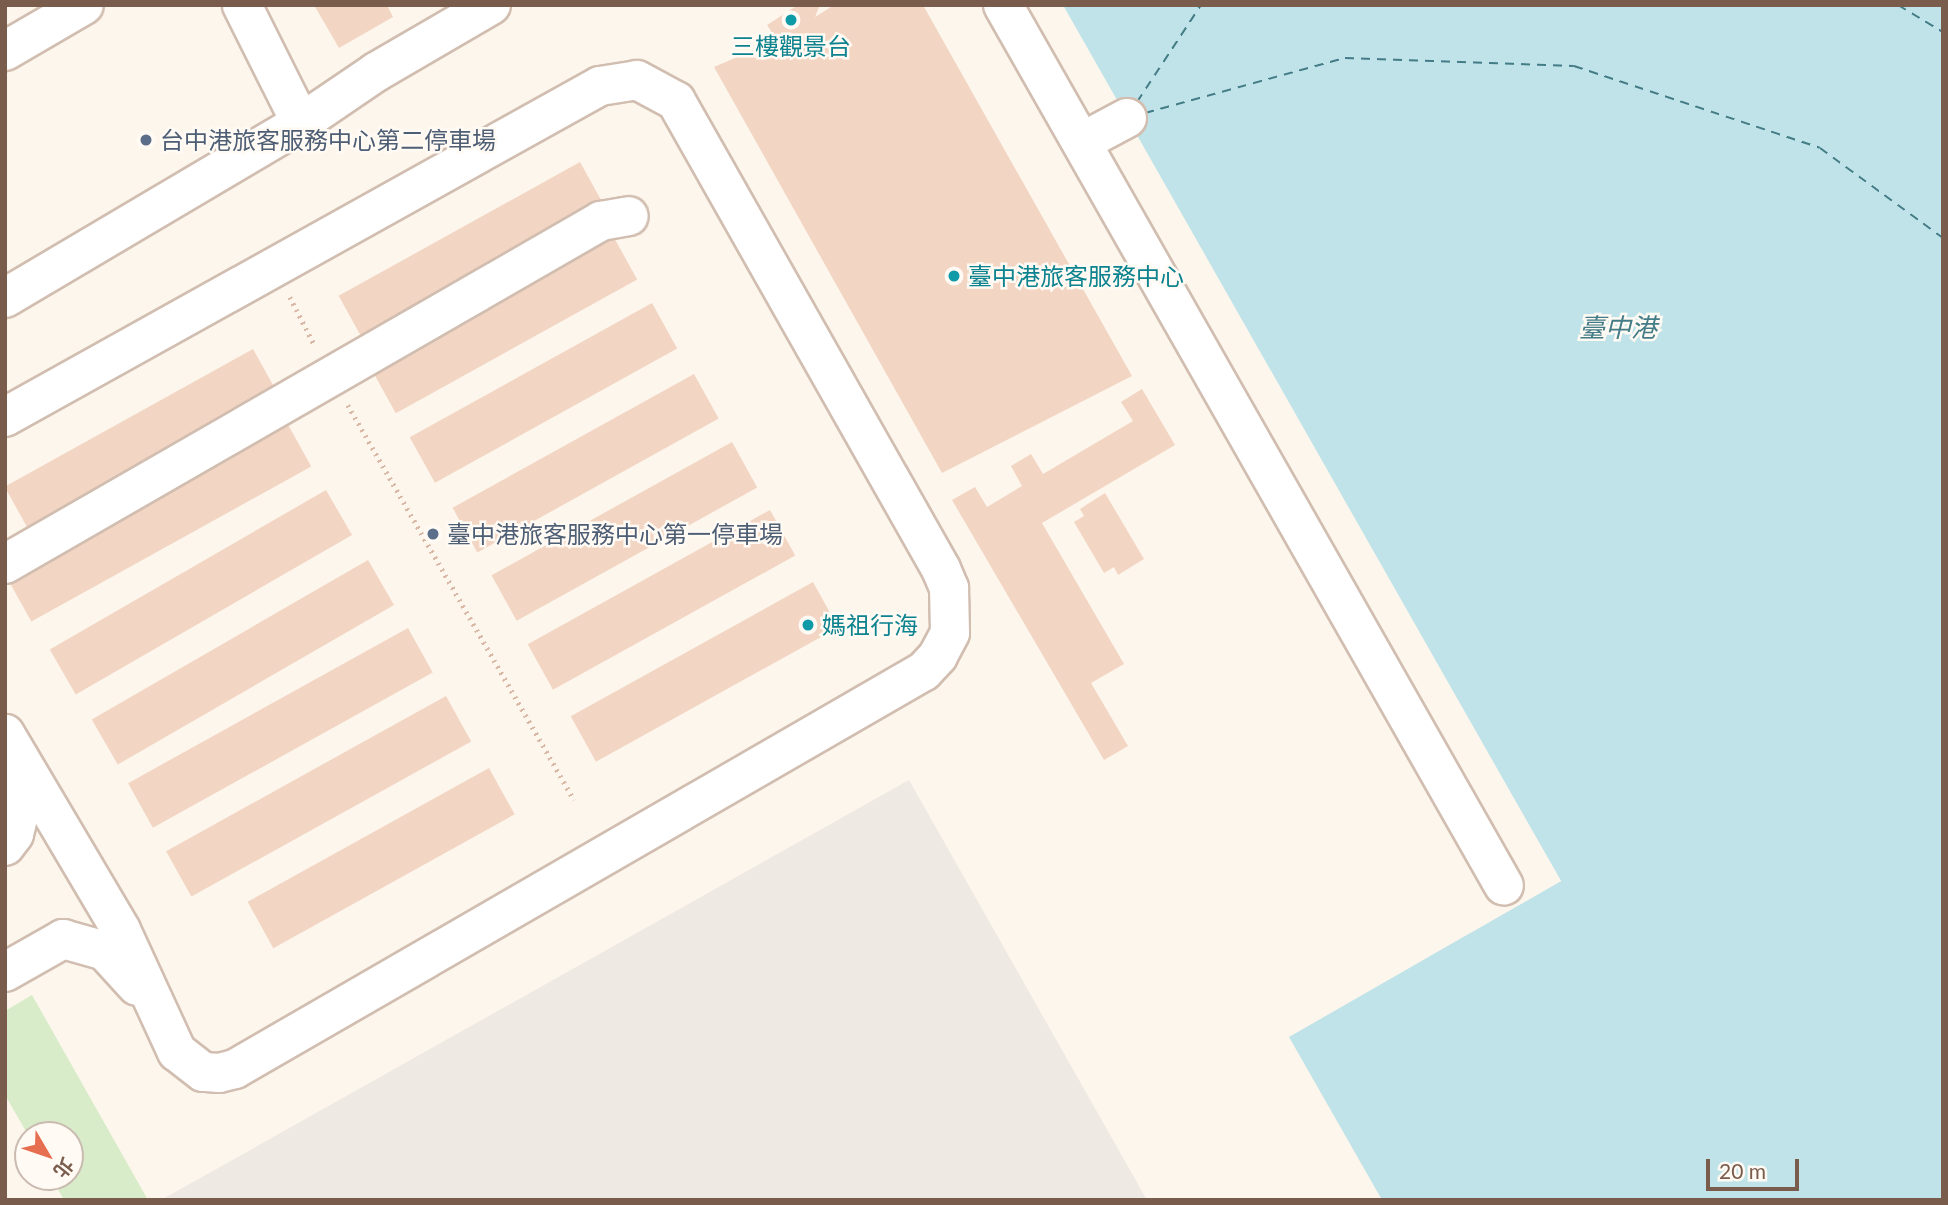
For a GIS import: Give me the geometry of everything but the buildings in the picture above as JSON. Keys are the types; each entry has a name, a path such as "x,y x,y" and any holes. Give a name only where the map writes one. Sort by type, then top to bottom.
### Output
{"lane":[{"path":"5,51 84,5"},
{"path":"242,5 301,123"},
{"path":"5,298 301,123 376,72 491,5"},
{"path":"1003,5 1504,886"},
{"path":"5,417 600,86 618,80 652,85 676,101 942,569 949,588 950,633 938,656 924,671 235,1069 203,1072 189,1065 177,1052 148,998 121,930 5,734"},
{"path":"1082,142 1127,118"},
{"path":"5,564 601,221 629,216"},
{"path":"5,750 21,806 15,834 5,846"},
{"path":"5,972 63,939 105,951 148,998"}],"path":[{"path":"274,269 331,376 574,800"}],"shaded area":[{"path":"909,780 1147,1200 161,1200"}],"green space":[{"path":"32,995 148,1200 64,1200 59,1191 84,1191 84,1121 20,1121 5,1095 5,1011"}],"water":[{"name":"臺中港","path":"1063,5 1943,5 1943,1200 1382,1200 1289,1037 1561,881"}],"pier":[{"path":"1059,5 1561,881 1465,936 1556,880"}],"ferry route":[{"path":"1137,102 1201,5"},
{"path":"1898,5 1943,32"},
{"path":"1145,113 1345,58 1574,66 1820,148 1943,238"}],"place":[{"name":"三樓觀景台","path":"791,20"},
{"name":"台中港旅客服務中心第二停車場","path":"146,140"},
{"name":"臺中港旅客服務中心","path":"954,276"},
{"name":"臺中港旅客服務中心第一停車場","path":"433,534"},
{"name":"媽祖行海","path":"808,625"}]}
